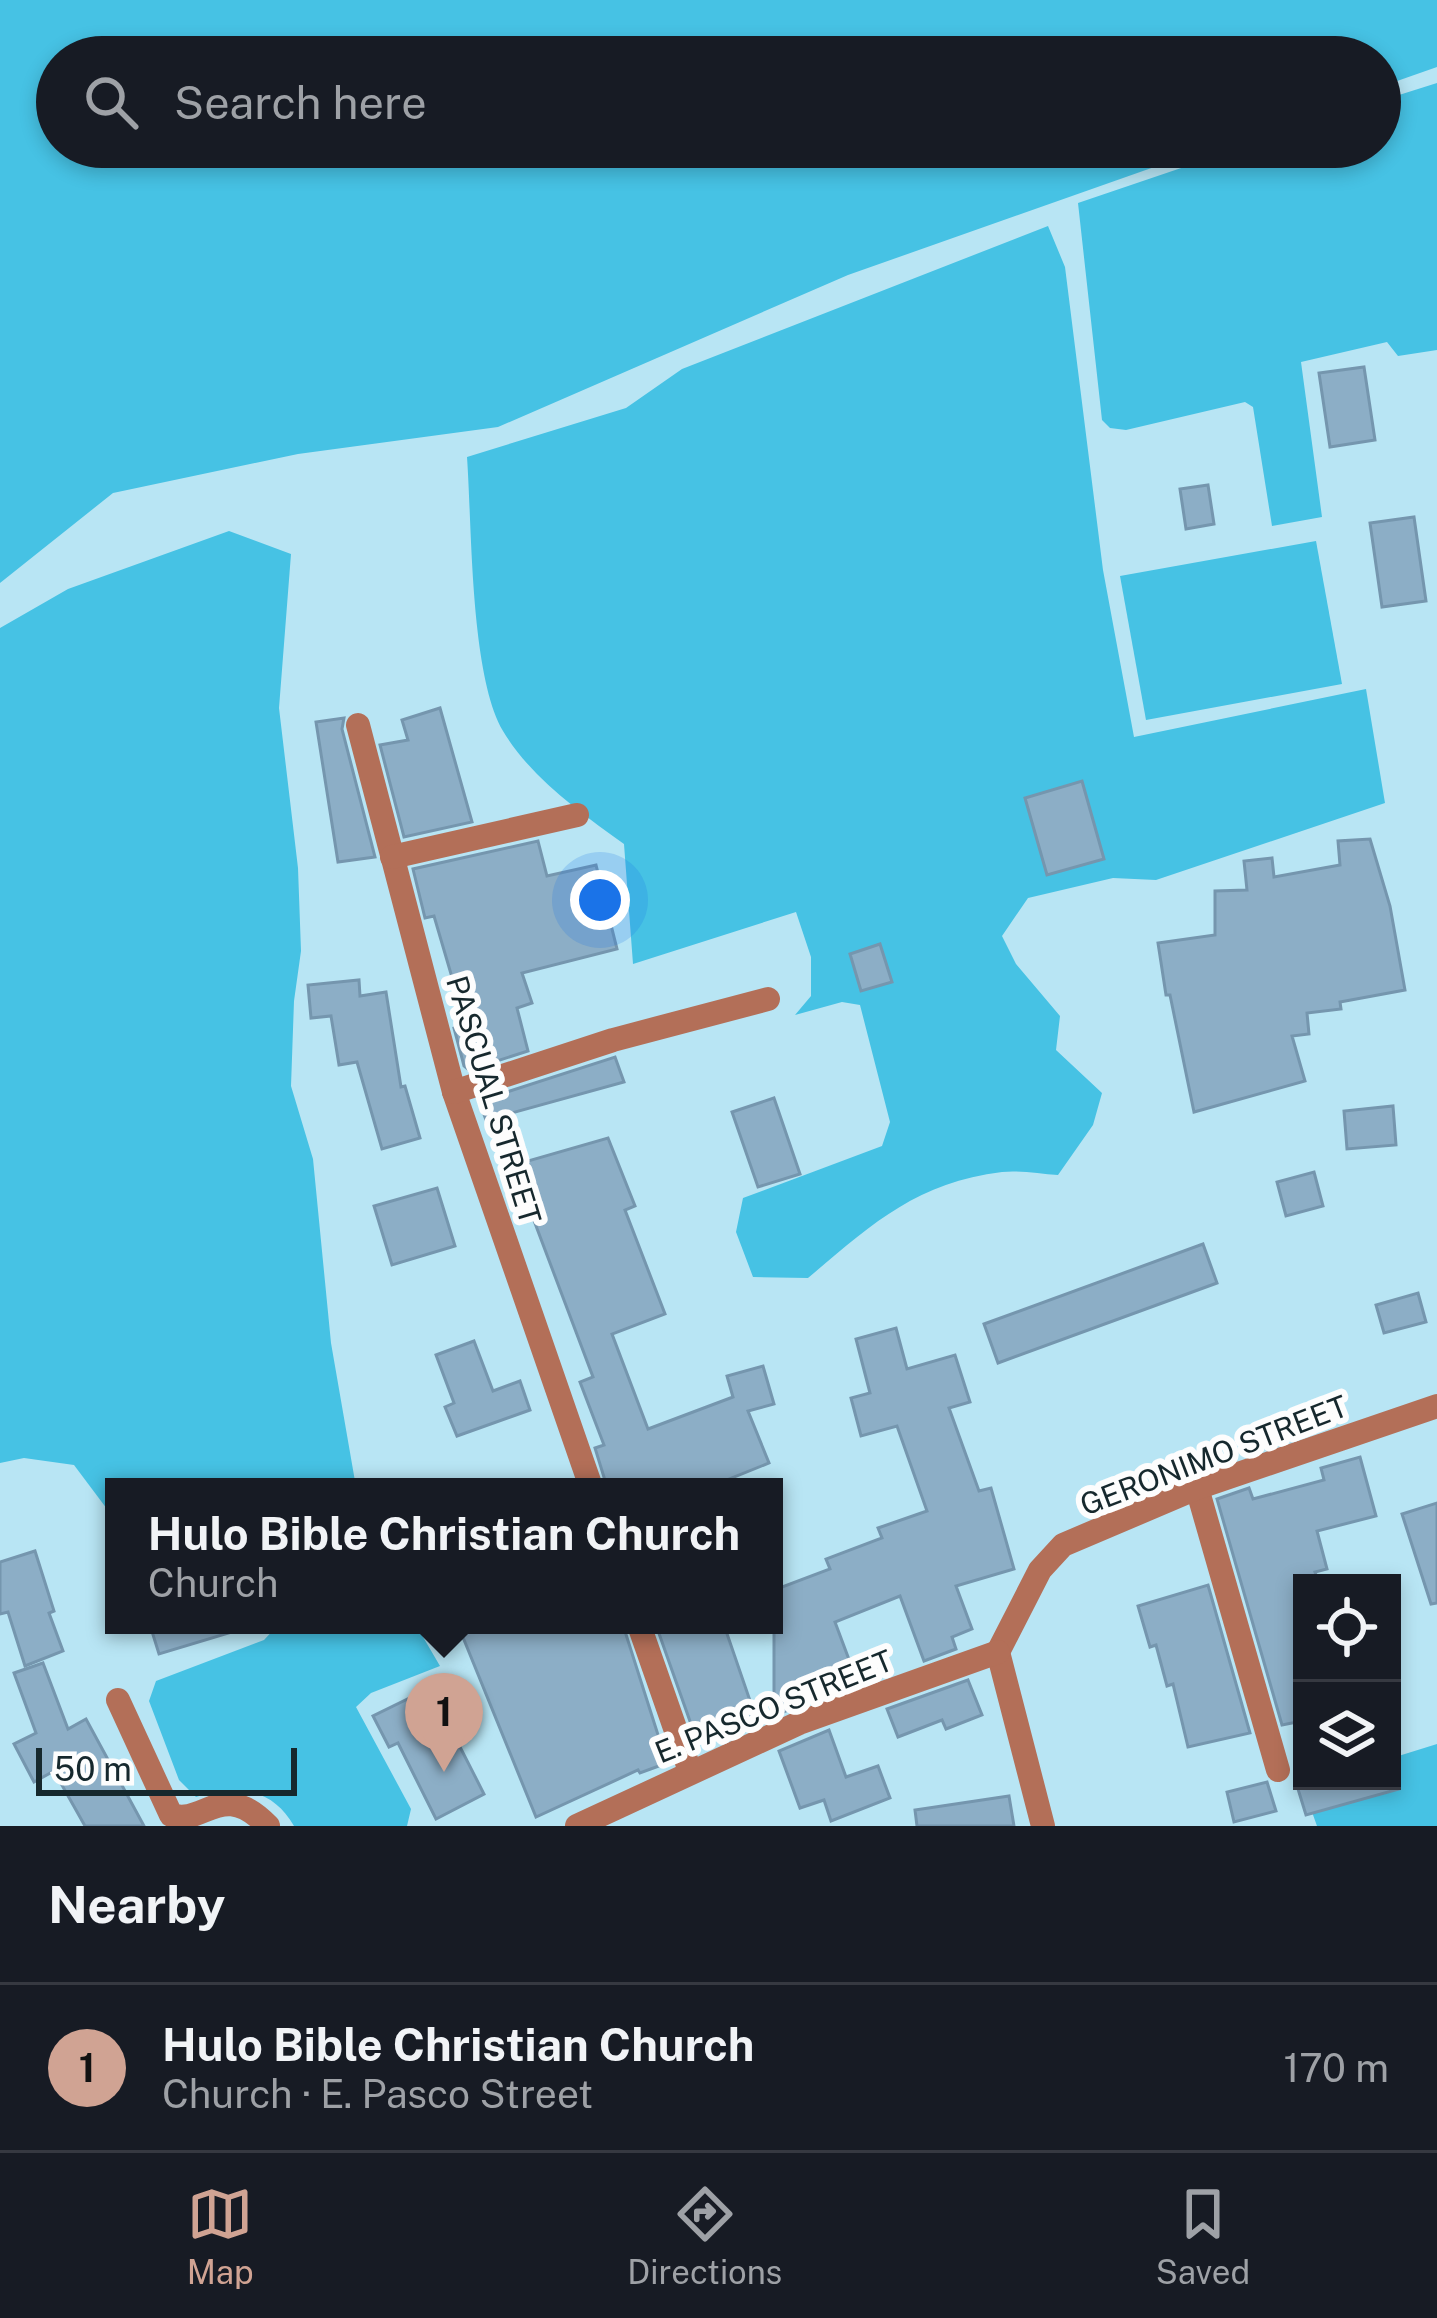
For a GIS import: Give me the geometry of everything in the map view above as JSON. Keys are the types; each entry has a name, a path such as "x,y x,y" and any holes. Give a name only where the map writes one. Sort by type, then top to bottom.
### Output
{"street":[{"name":"PASCUAL STREET","path":"358,724 454,1093 588,1478"},
{"path":"392,857 578,815"},
{"path":"454,1093 613,1040 768,999"},
{"name":"GERONIMO STREET","path":"998,1652 1040,1570 1063,1545 1197,1488 1437,1406"},
{"path":"1197,1488 1278,1770"},
{"path":"642,1634 690,1771"},
{"path":"998,1652 1043,1826"},
{"name":"E. PASCO STREET","path":"577,1826 799,1723 998,1652"},
{"path":"118,1700 171,1815 178,1821 191,1822 239,1806 268,1826"}],"water":[{"path":"0,0 1437,0 1437,67 1401,80 1401,36 36,36 36,168 1151,168 848,275 498,427 298,454 113,493 0,583"},
{"path":"1437,83 1437,350 1398,356 1387,342 1301,362 1322,517 1272,526 1253,407 1245,402 1126,430 1110,428 1102,420 1078,203 1181,168 1401,168 1401,94"},
{"path":"1048,226 1065,267 1103,570 1134,737 1366,689 1385,803 1156,880 1113,878 1028,898 1002,936 1016,964 1060,1016 1056,1050 1102,1093 1093,1125 1058,1175 1002,1172 944,1186 896,1209 808,1278 753,1277 736,1232 743,1198 882,1146 890,1122 860,1005 842,1002 795,1015 811,996 811,957 796,912 633,964 624,844 558,794 528,764 503,731 492,706 478,637 467,457 626,408 682,369"},
{"path":"229,531 291,554 279,708 298,868 301,951 291,1086 313,1159 331,1343 354,1478 105,1478 105,1506 74,1465 24,1458 0,1463 0,628 68,589"},
{"path":"1316,541 1342,684 1146,720 1120,576"},
{"path":"270,1634 421,1634 440,1666 371,1693 356,1707 411,1809 407,1826 294,1826 264,1796 238,1790 196,1797 179,1780 149,1701 156,1681"},
{"path":"1437,1744 1437,1826 1317,1826 1304,1790 1401,1790 1401,1755"}],"building":[{"path":"1364,367 1375,440 1330,447 1319,373"},
{"path":"1208,485 1214,524 1186,529 1180,489"},
{"path":"1414,517 1426,601 1382,607 1370,523"},
{"path":"440,708 472,822 404,837 380,745 408,740 402,720"},
{"path":"344,718 342,729 375,857 338,862 316,722"},
{"path":"1082,781 1104,859 1047,875 1025,798"},
{"path":"1370,839 1390,906 1405,990 1340,1002 1341,1009 1307,1013 1309,1034 1292,1036 1305,1081 1194,1112 1158,943 1215,935 1215,891 1247,890 1244,861 1272,858 1274,877 1340,865 1338,841"},
{"path":"538,841 547,876 596,865 617,949 522,973 532,1003 517,1008 528,1051 469,1070 454,1028 466,1025 434,916 425,918 413,869"},
{"path":"880,944 892,982 861,991 850,954"},
{"path":"359,980 360,996 386,992 401,1087 405,1086 420,1138 382,1149 357,1062 339,1065 331,1016 311,1018 308,985"},
{"path":"615,1057 624,1082 486,1120 479,1101"},
{"path":"774,1098 800,1174 758,1187 732,1112"},
{"path":"1393,1106 1396,1145 1347,1149 1344,1111"},
{"path":"608,1138 635,1206 625,1210 665,1314 612,1334 648,1429 733,1397 727,1376 763,1366 774,1404 748,1411 769,1463 732,1478 604,1478 595,1448 604,1445 580,1382 593,1377 530,1210 525,1212 507,1167"},
{"path":"1314,1172 1323,1206 1286,1216 1277,1182"},
{"path":"437,1188 455,1246 392,1265 374,1206"},
{"path":"1203,1244 1217,1283 998,1363 984,1324"},
{"path":"1418,1293 1426,1322 1384,1333 1376,1305"},
{"path":"896,1328 907,1369 955,1355 970,1402 949,1408 979,1491 991,1488 1014,1569 956,1586 972,1629 952,1637 956,1649 924,1661 900,1596 835,1622 857,1681 774,1716 774,1634 783,1634 783,1587 830,1569 826,1559 882,1538 878,1528 927,1511 897,1426 861,1436 851,1398 870,1393 856,1339"},
{"path":"474,1341 493,1391 520,1381 530,1410 457,1436 445,1407 454,1403 436,1355"},
{"path":"1360,1457 1376,1516 1317,1531 1327,1569 1293,1574 1293,1723 1282,1725 1217,1499 1249,1488 1253,1499 1324,1480 1321,1468"},
{"path":"1437,1503 1437,1603 1431,1604 1402,1514"},
{"path":"35,1551 63,1651 25,1666 8,1612 0,1614 0,1562"},
{"path":"1208,1585 1250,1733 1188,1747 1173,1684 1167,1686 1156,1645 1150,1647 1138,1606"},
{"path":"153,1634 225,1634 159,1654"},
{"path":"462,1634 626,1634 667,1763 638,1770 536,1817"},
{"path":"659,1634 727,1634 757,1721 697,1741"},
{"path":"43,1663 68,1729 86,1719 144,1826 85,1826 54,1771 34,1782 14,1744 36,1733 14,1673"},
{"path":"968,1680 982,1715 946,1729 942,1720 898,1737 887,1709"},
{"path":"430,1688 484,1794 436,1819 398,1743 389,1747 373,1716"},
{"path":"829,1730 846,1777 878,1766 890,1798 831,1821 824,1800 800,1808 779,1751"},
{"path":"1267,1782 1276,1811 1234,1822 1227,1792"},
{"path":"1298,1790 1395,1790 1306,1815"},
{"path":"1009,1796 1014,1826 917,1826 915,1810"}],"place":[{"name":"Hulo Bible Christian Church","path":"444,1772"}]}
